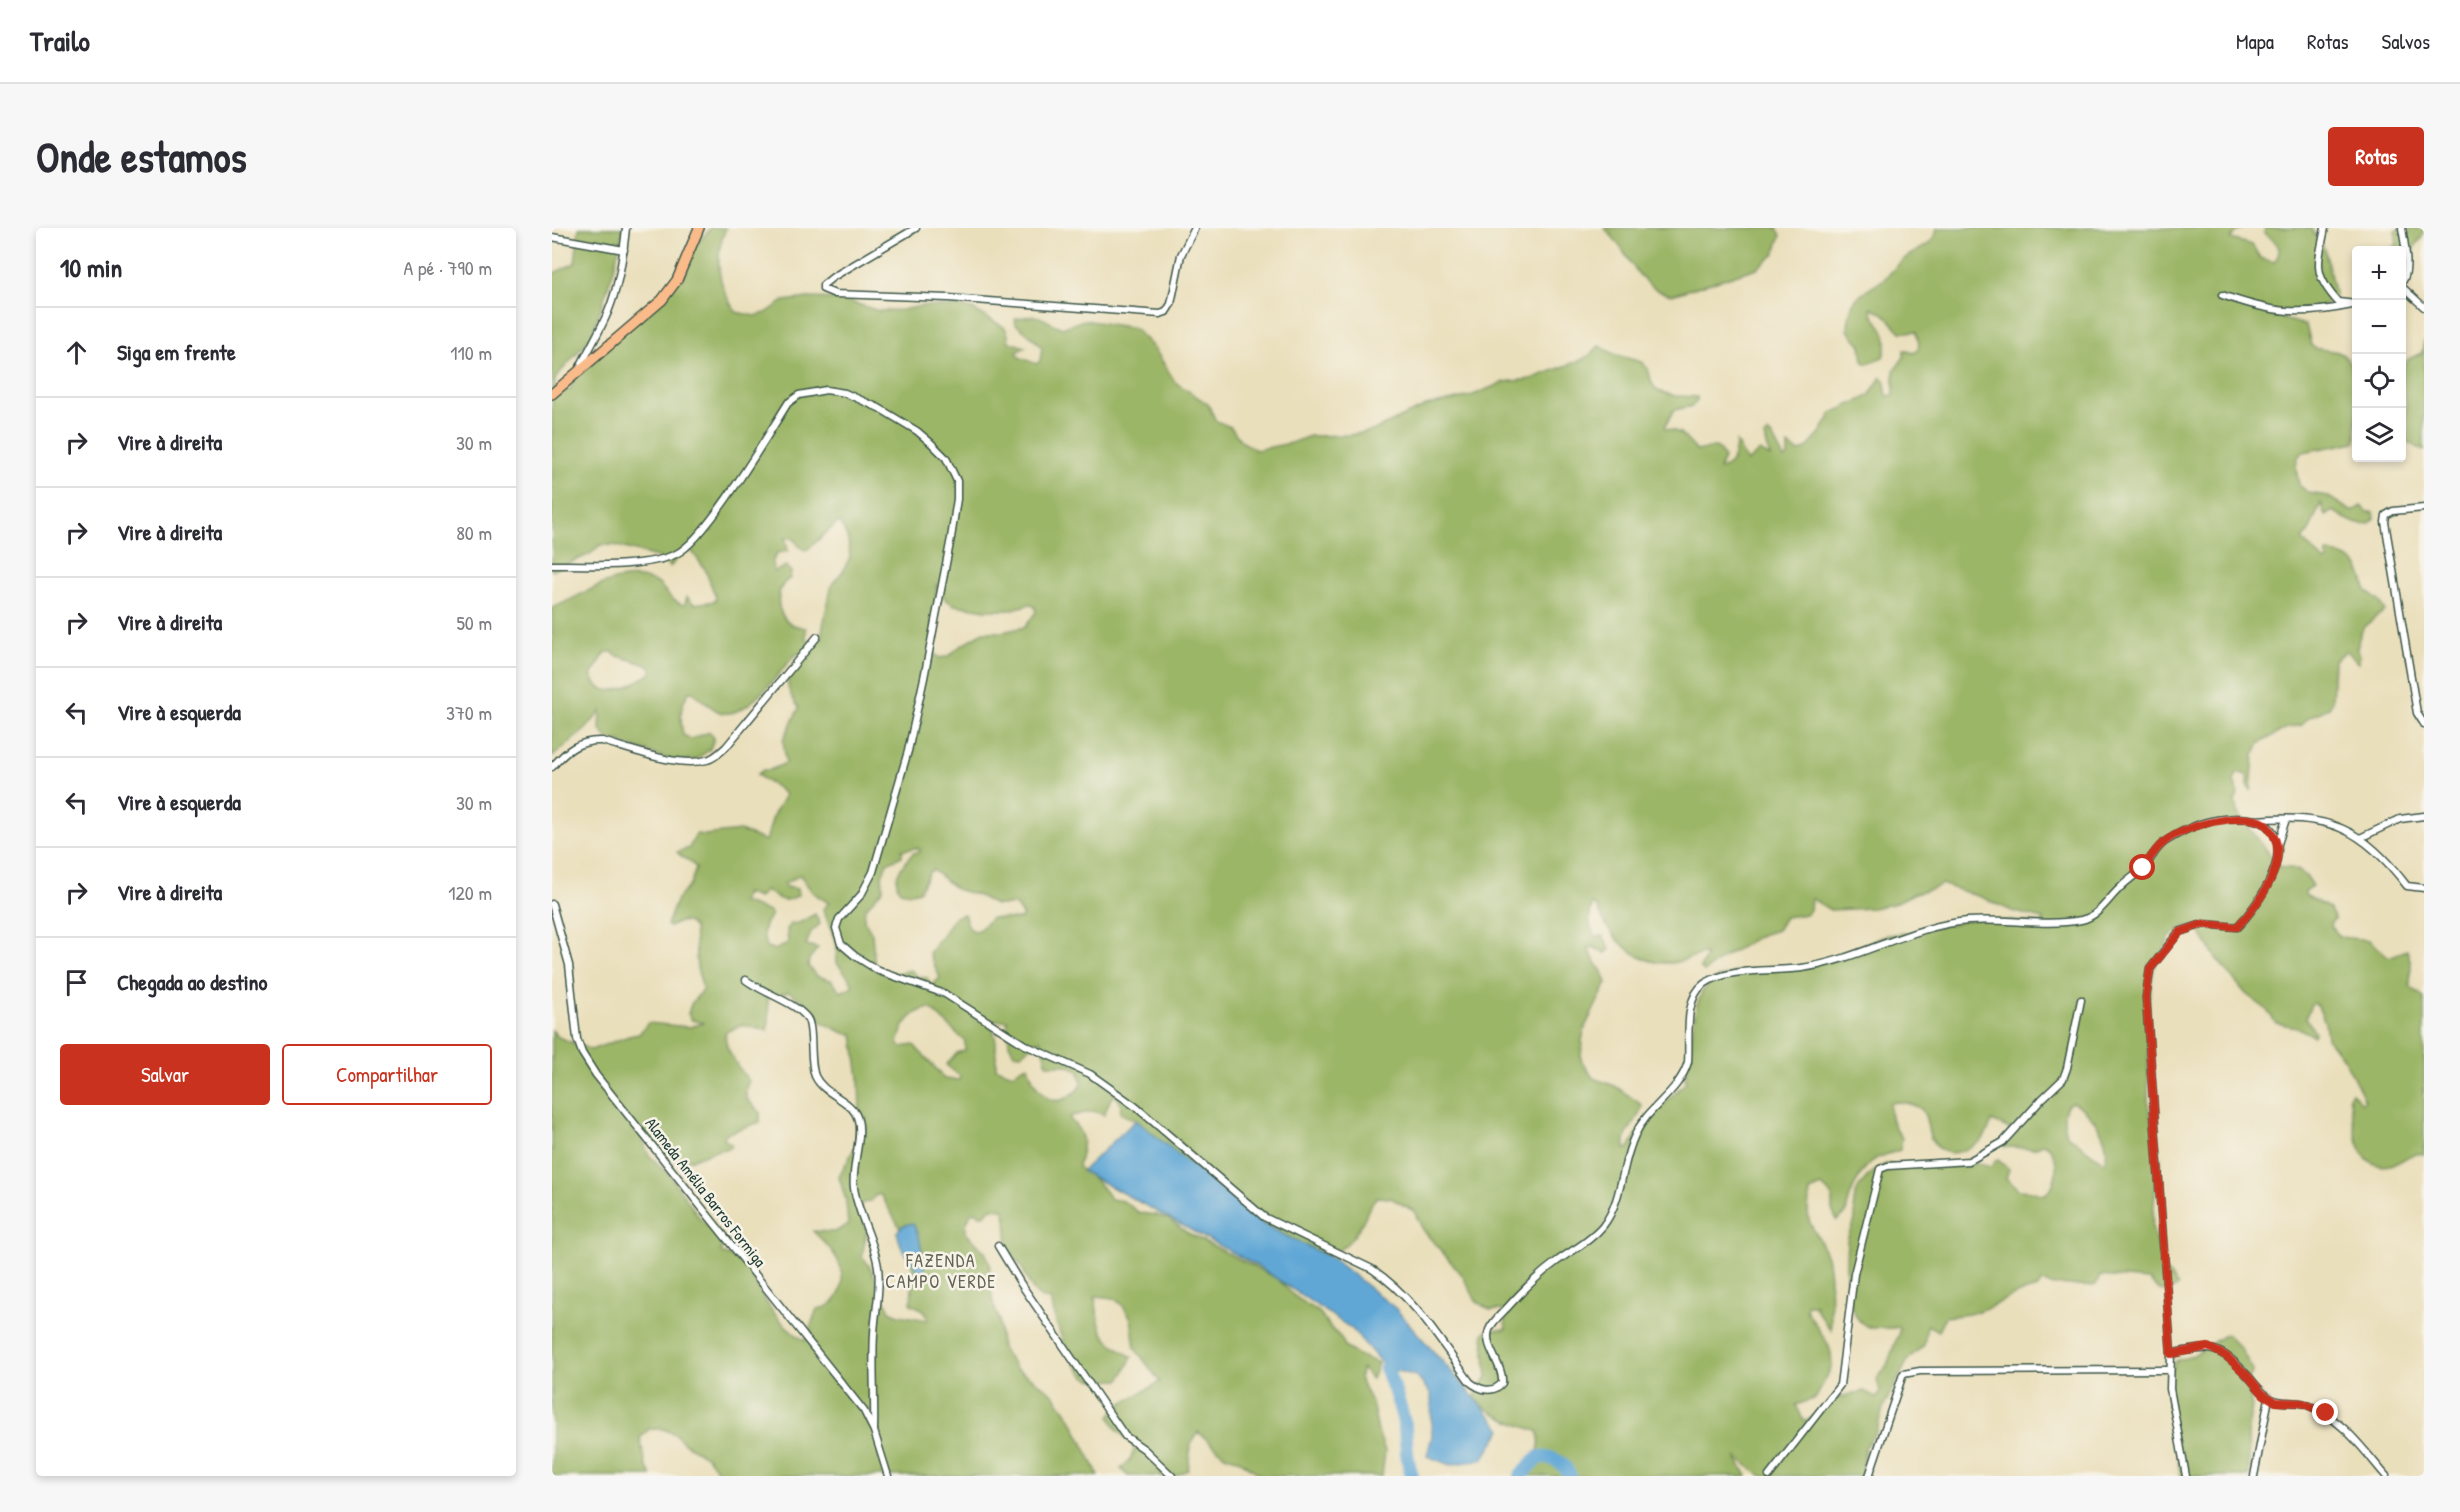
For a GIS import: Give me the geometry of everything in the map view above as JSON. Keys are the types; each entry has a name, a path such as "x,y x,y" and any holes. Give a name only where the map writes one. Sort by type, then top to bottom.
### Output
{"main road":[{"path":"552,394 662,300 677,280 699,228"}],"street":[{"path":"577,373 608,313 621,270 626,228"},
{"path":"916,228 833,277 823,285 823,289 835,294 948,298 1160,314 1166,312 1171,304 1181,255 1195,228"},
{"path":"2325,228 2317,264 2324,286 2338,303 2352,304"},
{"path":"2402,228 2405,246"},
{"path":"552,237 624,250"},
{"path":"2406,288 2424,307"},
{"path":"2222,296 2261,309 2298,313 2352,304"},
{"path":"552,565 655,561 686,549 721,504 788,403 799,395 826,390 845,393 879,408 931,443 946,458 957,481 957,499 951,538 908,751 873,872 861,895 839,919 836,934 841,944 855,956 879,970 945,994 1025,1045 1090,1074 1136,1107 1264,1217 1372,1269 1387,1279 1411,1303 1470,1382 1479,1389 1494,1389 1502,1383 1501,1368 1489,1342 1490,1328 1528,1284 1590,1239 1603,1226 1611,1213 1635,1135 1642,1122 1676,1087 1686,1071 1689,1062 1693,1000 1703,984 1737,973 1800,968 1848,958 1952,923 2013,920 2042,924 2084,920 2100,911 2120,888 2143,868 2163,842 2203,823 2228,819 2321,820 2360,838 2386,859 2407,886 2424,888"},
{"path":"2424,508 2393,511 2386,515 2385,522 2417,713 2424,724"},
{"path":"552,767 570,748 589,740 602,741 684,761 707,760 716,756 726,747 817,637"},
{"path":"2360,838 2400,819 2424,816"},
{"path":"2186,1476 2170,1389 2171,1354 2146,997 2150,969 2180,932 2203,924 2237,927 2250,914 2277,863 2278,844 2286,819"},
{"path":"2255,820 2266,825 2278,844"},
{"name":"Alameda Amélia Barros Formiga","path":"552,904 569,965 577,1039 582,1053 596,1075 853,1396 874,1431 888,1476"},
{"path":"746,980 806,1016 809,1021 811,1058 819,1083 849,1106 858,1120 854,1188 878,1266 879,1301 873,1357 874,1431"},
{"path":"1769,1476 1840,1385 1854,1274 1880,1169 1888,1166 1969,1161 2003,1142 2063,1079 2081,1000"},
{"path":"998,1246 1021,1284 1125,1436 1144,1449 1172,1476"},
{"path":"2171,1354 2208,1347 2226,1356 2276,1402 2302,1403 2326,1413 2348,1431 2386,1476"},
{"path":"1869,1476 1903,1374 1920,1371 2169,1370"},
{"path":"2254,1476 2269,1398"}],"green space":[{"path":"579,228 623,228 614,269 591,337 556,377 554,386 558,391 571,389 572,380 677,279 684,277 688,252 710,228 726,228 720,250 719,272 725,292 736,312 755,316 766,313 784,301 808,298 841,299 879,311 921,306 965,307 1004,327 1009,342 1025,347 1017,352 1019,357 1036,364 1040,361 1042,348 1016,324 1015,319 1036,316 1062,328 1084,320 1134,328 1154,348 1175,382 1208,404 1216,421 1231,427 1241,441 1256,450 1291,443 1310,436 1350,435 1372,431 1426,406 1471,396 1504,382 1531,379 1581,360 1599,346 1616,355 1641,362 1648,369 1652,384 1658,391 1675,396 1697,397 1697,401 1692,406 1674,410 1664,428 1680,433 1697,451 1718,448 1724,458 1719,470 1732,459 1736,442 1747,462 1760,451 1770,457 1765,437 1767,433 1772,436 1784,459 1788,456 1788,445 1799,452 1807,448 1819,435 1832,413 1869,396 1881,377 1884,379 1887,396 1894,395 1894,371 1904,357 1904,350 1914,353 1918,349 1916,332 1901,332 1884,314 1871,307 1872,313 1884,332 1886,347 1883,357 1867,364 1863,361 1861,345 1848,330 1851,309 1857,298 1884,279 1904,259 1929,243 1936,234 1937,228 2244,228 2235,233 2231,239 2252,245 2260,258 2274,262 2279,253 2278,245 2264,233 2265,228 2311,228 2325,250 2335,296 2318,307 2285,315 2283,319 2306,325 2311,345 2314,348 2338,352 2352,367 2352,443 2303,452 2297,458 2296,469 2299,485 2309,493 2327,496 2351,511 2361,506 2367,512 2374,512 2375,518 2366,524 2360,524 2333,511 2325,516 2321,503 2309,531 2302,540 2325,562 2328,560 2326,554 2328,552 2344,557 2355,564 2362,575 2366,591 2379,601 2385,611 2367,624 2361,633 2358,644 2358,663 2346,651 2334,660 2332,701 2329,708 2309,717 2302,725 2287,728 2260,743 2254,755 2251,790 2248,787 2248,777 2237,773 2234,781 2238,794 2235,802 2237,812 2272,857 2274,866 2297,870 2306,876 2313,886 2305,891 2305,895 2329,908 2335,919 2331,922 2331,926 2340,937 2369,940 2389,957 2407,950 2411,963 2410,986 2424,998 2424,1154 2412,1155 2394,1164 2381,1166 2371,1162 2358,1144 2349,1096 2352,1092 2362,1103 2365,1100 2344,1059 2327,1038 2325,1022 2318,1007 2314,1003 2311,1004 2306,1017 2315,1033 2314,1036 2296,1027 2276,1023 2266,1009 2246,994 2216,958 2201,933 2195,927 2186,926 2170,937 2154,968 2149,999 2148,1103 2154,1139 2161,1162 2156,1180 2152,1227 2164,1269 2178,1286 2169,1291 2162,1291 2149,1280 2100,1276 2096,1285 2090,1286 2064,1284 2053,1286 2043,1281 2037,1288 2016,1294 1990,1307 1969,1314 1945,1317 1938,1331 1927,1325 1924,1345 1909,1358 1884,1406 1876,1432 1865,1447 1862,1476 1762,1476 1736,1457 1747,1476 1520,1476 1536,1456 1539,1444 1537,1431 1511,1422 1474,1398 1487,1377 1483,1334 1489,1330 1506,1329 1504,1312 1490,1310 1477,1302 1462,1275 1423,1230 1414,1211 1391,1198 1377,1197 1370,1205 1358,1230 1347,1243 1335,1253 1309,1261 1134,1134 1135,1120 1120,1113 1121,1105 1116,1095 1111,1098 1104,1115 1094,1111 1071,1116 1070,1119 1080,1131 1083,1142 1078,1167 1096,1180 1111,1199 1123,1201 1140,1213 1168,1219 1188,1233 1278,1279 1294,1296 1320,1313 1341,1338 1346,1348 1378,1363 1372,1379 1362,1368 1359,1378 1373,1406 1378,1432 1385,1451 1382,1476 1262,1476 1238,1459 1226,1456 1198,1432 1191,1444 1188,1470 1175,1476 1128,1476 1121,1469 1130,1460 1135,1448 1117,1429 1110,1417 1117,1406 1160,1382 1135,1348 1131,1318 1114,1298 1095,1296 1103,1333 1113,1344 1132,1357 1120,1380 1094,1380 1083,1374 1076,1367 1065,1345 1051,1300 1044,1299 1035,1292 1009,1249 1004,1209 991,1208 984,1215 976,1211 971,1213 966,1224 966,1233 985,1252 990,1264 989,1279 994,1307 999,1319 1001,1347 1016,1369 1053,1394 1070,1417 1099,1476 751,1476 728,1474 716,1469 707,1457 684,1443 675,1434 663,1429 649,1429 640,1438 646,1466 652,1476 552,1476 552,1030 558,1037 591,1050 639,1034 648,1023 689,1027 705,1023 692,1020 688,1014 691,1004 703,989 697,968 694,928 686,922 670,927 667,925 677,899 690,885 696,868 677,852 689,848 696,834 740,831 766,841 773,816 785,795 757,775 763,770 770,770 786,763 783,740 799,708 793,699 788,680 794,668 807,654 802,652 794,656 772,683 743,708 733,712 719,712 693,692 689,692 681,713 683,735 691,739 710,732 714,738 710,749 696,760 674,761 607,738 600,729 601,711 586,729 552,757 552,608 603,584 629,577 643,578 657,583 671,598 682,605 685,604 687,597 694,604 715,601 716,598 705,569 691,550 680,555 670,567 660,558 614,545 600,545 590,554 552,571 552,274 575,263","holes":["837,523 840,523 848,539 850,557 843,571 832,584 820,640 813,643 806,639 806,628 791,624 782,614 779,608 779,594 785,582 790,578 791,572 786,566 774,572 772,563 777,553 788,551 785,538 793,538 801,548 807,550","936,585 946,600 955,605 986,610 1010,610 1030,604 1035,607 1036,612 1025,627 1002,632 983,632 949,656 940,658 931,651 936,613","606,652 613,652 615,655 651,668 651,673 619,689 603,689 596,684 591,675","920,849 919,852 913,853 899,871 897,886 900,891 911,893 919,891 929,872 933,870 956,889 979,896 995,905 1015,905 1023,916 1020,919 991,918 980,929 974,931 969,928 964,914 955,917 929,953 940,978 931,986 927,978 918,977 911,970 887,975 875,970 872,934 864,920 865,909 883,889 882,876 887,863 902,856 902,850","800,875 813,893 829,903 823,909 836,943 837,963 853,983 851,987 841,992 831,980 817,976 808,966 809,959 818,948 806,945 811,932 820,924 815,914 799,923 790,924 787,930 788,943 775,950 767,947 763,934 771,915 770,912 742,902 746,893 758,898 766,890 785,900 798,895 797,889 786,887 784,884","1941,884 1981,897 2012,911 2043,919 2043,923 1974,919 1915,932 1888,935 1813,965 1736,972 1715,979 1703,990 1696,1007 1685,1083 1648,1120 1637,1133 1629,1148 1625,1149 1626,1136 1641,1111 1642,1105 1615,1086 1593,1078 1581,1060 1582,1040 1586,1025 1607,983 1588,948 1593,947 1606,953 1610,949 1603,936 1596,937 1591,929 1592,904 1597,906 1608,928 1624,946 1634,953 1645,959 1669,963 1705,954 1706,957 1700,968 1704,972 1725,956 1761,935 1777,930 1785,917 1806,914 1810,910 1811,898 1830,910 1872,908 1893,904 1915,893 1935,888","789,992 810,1006 823,1023 844,1033 853,1034 859,1078 860,1113 867,1125 839,1177 846,1201 848,1225 835,1232 813,1231 836,1257 842,1281 838,1297 826,1307 817,1309 805,1341 773,1312 753,1277 741,1263 721,1253 722,1244 718,1233 701,1220 671,1177 648,1154 642,1138 669,1158 686,1161 730,1148 732,1145 724,1139 725,1134 760,1122 760,1112 746,1095 749,1081 729,1051 725,1038 726,1032 741,1025 767,1030 768,998","930,1008 965,1041 965,1050 957,1053 946,1065 960,1076 959,1080 944,1079 914,1045 901,1047 898,1044 904,1025 917,1012","1007,1020 1009,1044 1014,1053 1021,1054 1040,1040 1047,1065 1067,1065 1078,1070 1082,1082 1075,1092 1066,1098 1052,1100 1041,1092 1028,1066 1022,1067 1013,1074 996,1068 996,1041 991,1021","1902,1102 1919,1107 1924,1112 1932,1140 1937,1147 1949,1153 1962,1151 1981,1141 1992,1121 2010,1129 2003,1142 2005,1147 2034,1148 2043,1144 2053,1153 2055,1160 2053,1184 2044,1195 2019,1190 2006,1178 2009,1169 1997,1159 1991,1167 1967,1161 1967,1166 1886,1164 1875,1170 1855,1195 1855,1219 1847,1241 1848,1295 1852,1309 1859,1320 1868,1326 1898,1327 1900,1329 1887,1365 1877,1380 1880,1391 1877,1398 1864,1391 1836,1398 1810,1419 1804,1421 1796,1405 1816,1398 1832,1366 1828,1344 1806,1310 1807,1305 1816,1305 1814,1307 1831,1330 1828,1261 1823,1246 1810,1223 1808,1207 1810,1191 1822,1186 1832,1196 1832,1210 1837,1221 1846,1213 1853,1190 1865,1168 1877,1158 1900,1150 1902,1138 1891,1118 1890,1103","2072,1102 2094,1120 2106,1145 2105,1163 2067,1135 2064,1128 2064,1113 2067,1105","876,1195 881,1195 901,1230 913,1271 911,1304 922,1309 928,1317 927,1320 890,1311 870,1267 862,1256 867,1231 860,1204 872,1200"]},
{"path":"1604,228 1777,228 1781,235 1774,255 1757,268 1672,295 1649,285"},
{"path":"2410,228 2424,228 2411,254 2406,281 2406,246 2395,246 2397,245 2395,231 2400,229 2408,235"},
{"path":"2424,341 2424,451 2406,441 2406,362 2422,353"},
{"path":"2226,1334 2240,1348 2253,1370 2247,1383 2252,1407 2248,1428 2249,1476 2180,1476 2168,1403 2170,1374 2176,1361 2192,1356"}],"water":[{"path":"1136,1120 1264,1225 1333,1259 1395,1308 1502,1429 1483,1459 1450,1465 1427,1456 1432,1436 1431,1394 1416,1376 1386,1368 1352,1329 1259,1267 1082,1171"},
{"path":"913,1223 920,1240 925,1271 918,1272 903,1250 897,1232 902,1226"}],"waterway":[{"path":"1386,1368 1404,1420 1412,1476"},
{"path":"1520,1476 1539,1457 1558,1461 1570,1476"}],"district":[{"name":"FAZENDA CAMPO VERDE","path":"941,1271"}],"route":[{"path":"2143,868 2163,842 2203,823 2228,819 2255,820 2266,825 2278,844 2277,863 2270,879 2250,914 2237,927 2203,924 2180,932 2150,969 2146,997 2171,1354 2208,1347 2226,1356 2263,1394 2276,1402 2302,1403 2326,1413"}]}
